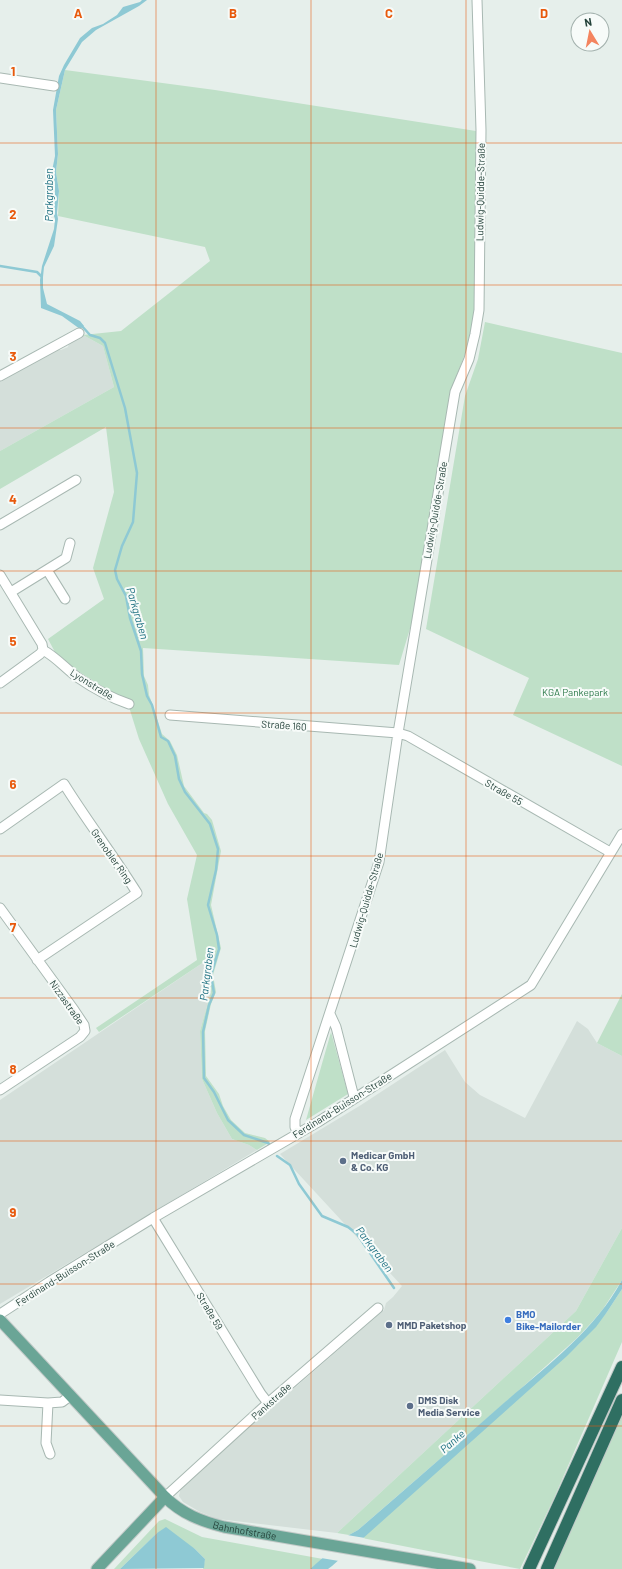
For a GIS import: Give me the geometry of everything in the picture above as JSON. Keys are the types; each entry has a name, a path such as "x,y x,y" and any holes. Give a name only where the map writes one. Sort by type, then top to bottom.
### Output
{"highway":[{"path":"531,1565 622,1367"},
{"path":"548,1568 622,1400"}],"main road":[{"name":"Bahnhofstraße","path":"0,1320 165,1497 181,1511 211,1524 470,1569"},
{"path":"97,1569 165,1497"}],"street":[{"name":"Ludwig-Quidde-Straße","path":"298,1134 295,1127 295,1120 379,862 398,733 455,392 469,359 479,310 481,130 477,0"},
{"path":"0,78 54,86"},
{"path":"0,376 79,333"},
{"path":"0,525 76,480"},
{"path":"11,592 66,558 70,544"},
{"path":"47,570 65,599"},
{"path":"0,575 42,644 43,650 40,654 0,683"},
{"name":"Lyonstraße","path":"43,650 78,677 110,696 129,704"},
{"name":"Straße 160","path":"170,716 398,733"},
{"name":"Straße 55","path":"398,733 408,736 610,852"},
{"name":"Grenobler Ring","path":"0,829 64,784 86,820 137,893 37,960"},
{"name":"Ferdinand-Buisson-Straße","path":"0,1314 48,1282 298,1134 530,985 622,834"},
{"name":"Nizzastraße","path":"0,1090 85,1032 84,1025 74,1010 1,913"},
{"path":"330,1014 336,1027 354,1097"},
{"name":"Straße 59","path":"154,1218 261,1394 268,1403"},
{"name":"Pankstraße","path":"165,1497 268,1403 378,1308"},
{"path":"0,1400 48,1403 62,1402 70,1396"},
{"path":"48,1403 46,1443 50,1454"}],"shaded area":[{"path":"83,335 103,346 114,387 0,451 0,381 57,350 68,347 69,343"},
{"path":"204,962 211,992 200,1031 202,1079 217,1113 232,1139 249,1145 257,1150 0,1304 0,1100"},
{"path":"577,1021 588,1029 597,1043 622,1056 622,1228 576,1311 337,1533 218,1519 200,1512 183,1502 179,1496 181,1487 384,1310 386,1303 402,1286 280,1154 361,1105 445,1050 465,1082 480,1095 525,1118"}],"green space":[{"path":"65,70 215,90 476,131 478,171 476,309 465,354 451,390 412,622 399,665 143,648 144,676 162,734 170,741 177,755 184,786 204,813 207,814 212,820 221,851 211,905 221,948 213,975 216,992 211,1004 205,1031 206,1076 219,1094 223,1106 231,1120 245,1133 265,1138 270,1142 257,1150 249,1145 232,1139 217,1113 202,1079 200,1031 211,992 204,962 99,1032 96,1028 197,960 187,899 197,855 168,804 139,739 129,707 113,693 73,668 56,654 48,639 104,599 93,568 114,492 106,427 0,489 0,451 114,387 103,346 83,335 121,331 210,261 205,247 58,216 59,191 56,172 58,154 56,110"},
{"name":"KGA Pankepark","path":"485,322 622,353 622,766 513,715 529,678 426,629 465,396 478,359"},
{"path":"622,994 622,1056 597,1043"},
{"path":"331,1032 348,1094 306,1120"},
{"path":"622,1228 622,1280 603,1309 592,1322 576,1339 516,1393 358,1530 349,1535 337,1533 576,1311"},
{"path":"622,1289 622,1342 554,1498 520,1569 362,1538 579,1344 607,1312"},
{"path":"622,1412 622,1569 555,1569 555,1566"},
{"path":"165,1519 202,1537 323,1559 310,1569 203,1569 205,1559 195,1549 157,1533 120,1569 114,1569 159,1521"}],"water":[{"path":"142,0 147,0 96,30 82,42 65,70 56,110 58,154 56,172 59,191 57,213 58,219 54,246 44,267 43,288 47,304 80,321 84,326 80,329 62,316 41,308 40,280 42,266 54,229 55,219 53,213 55,192 52,171 55,156 53,110 59,76 80,38 92,28 103,24 117,15 123,7"},
{"path":"622,1280 622,1289 607,1312 596,1327 567,1356 332,1566 328,1569 310,1569 349,1535 358,1530 553,1361 598,1315"},
{"path":"166,1527 195,1549 205,1559 204,1568 120,1569 157,1533"}],"pier":[{"path":"347,1535 365,1538 339,1561 321,1558"}],"waterway":[{"path":"0,266 37,272 41,276"},
{"name":"Parkgraben","path":"81,325 90,335 100,338 105,343 125,408 137,473 133,522 122,546 115,570 117,579 126,596 130,618 141,651 142,674 147,696 152,705 161,737 168,741 175,756 179,779 185,792 210,824 218,849 216,870 208,905 217,935 219,949 211,975 214,993 209,1005 203,1032 204,1078 214,1092 228,1120 244,1135 269,1144"},
{"name":"Parkgraben","path":"277,1156 290,1165 299,1184 322,1216 348,1227 357,1234 394,1288"}],"place":[{"name":"Medicar GmbH & Co. KG","path":"343,1161"},
{"name":"BMO Bike-Mailorder","path":"508,1320"},
{"name":"MMD Paketshop","path":"389,1325"},
{"name":"DMS Disk Media Service","path":"410,1406"}],"water label":[{"name":"Panke","path":"452,1441"}]}
